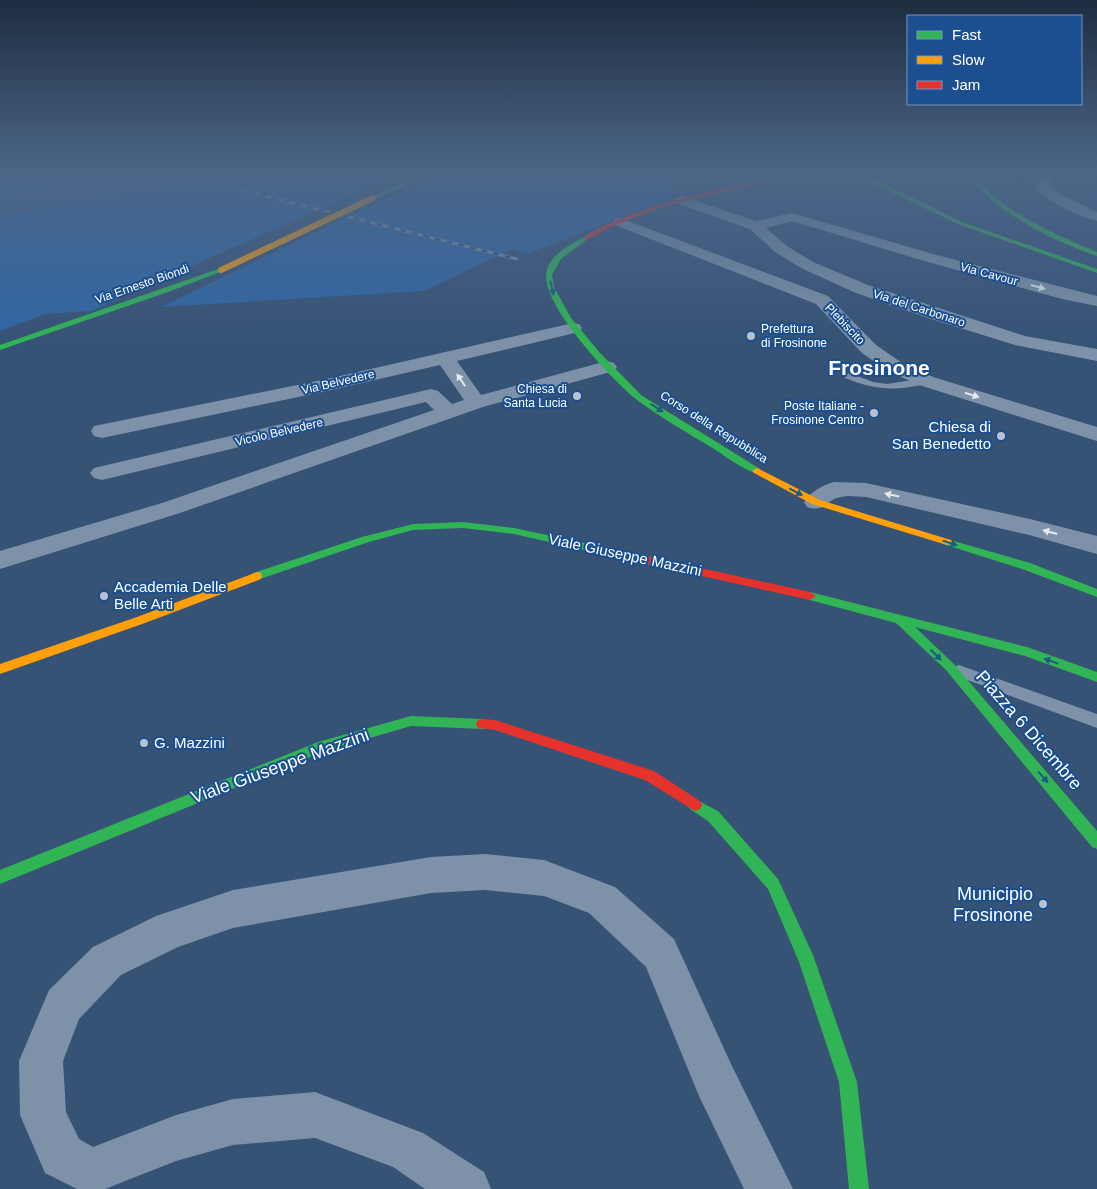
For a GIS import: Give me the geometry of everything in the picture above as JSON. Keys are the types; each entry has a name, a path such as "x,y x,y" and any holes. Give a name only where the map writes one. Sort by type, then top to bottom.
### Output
{"main road":[{"name":"Via Ernesto Biondi","path":"0,348 45,331 181,287 307,229"},
{"name":"Corso della Repubblica","path":"602,229 587,236 567,249 553,264 548,276 554,298 574,328 607,366 635,394 737,460 816,502 1026,566 1097,593"},
{"path":"979,229 1097,271"},
{"path":"1046,229 1097,254"},
{"name":"Viale Giuseppe Mazzini","path":"4,666 141,620 287,565 366,539 413,527 463,525 514,531 769,586 1027,652 1097,677"},
{"name":"Piazza 6 Dicembre","path":"901,621 950,667 1097,842"},
{"name":"Viale Giuseppe Mazzini","path":"0,877 323,746 411,720 496,725 649,775 713,816 773,884 807,961 848,1082 859,1189"}],"street":[{"name":"Plebiscito","path":"639,229 822,300 869,349 896,367 926,381 1097,434"},
{"name":"Via del Carbonaro","path":"759,229 781,249 807,265 862,289 934,314 1022,341 1097,355"},
{"name":"Via Cavour","path":"832,229 927,257 1097,301"},
{"name":"Via Belvedere","path":"102,431 248,402 574,328"},
{"path":"445,357 476,404"},
{"path":"0,560 171,508 476,404 607,366"},
{"name":"Vicolo Belvedere","path":"102,472 431,395 448,413"},
{"path":"816,502 834,489 866,490 1030,526 1097,545"},
{"path":"467,1189 407,1149 315,1115 233,1122 176,1138 91,1171 62,1156 42,1115 41,1061 64,1005 70,998 107,961 170,930 233,909 431,875 485,872 544,878 602,900 660,953 715,1080 769,1189"}],"lane":[{"path":"849,376 870,385 891,388 926,381"},
{"name":"Piazza 6 Dicembre","path":"950,667 1097,720"}],"shaded area":[{"path":"0,229 274,229 91,311 45,314 0,331"},
{"path":"322,229 590,229 527,254 512,249 424,291 161,307"}],"railway":[{"path":"399,229 517,259"}],"traffic: fast":[{"path":"979,229 1097,271"},
{"path":"1042,229 1097,254"},
{"path":"586,238 558,257 549,275 550,287 568,319 597,355 638,397 757,471"},
{"path":"0,348 221,270"},
{"path":"257,576 366,539 413,527 463,525 514,531 646,560"},
{"path":"947,542 1026,566 1097,593"},
{"path":"810,596 1027,652 1097,677"},
{"path":"902,622 950,667 1097,842"},
{"path":"0,877 323,746 411,721 483,724"},
{"path":"695,805 713,816 773,884 807,961 848,1082 859,1189"}],"traffic: slow":[{"path":"221,270 307,229"},
{"path":"757,471 816,502 947,542"},
{"path":"0,669 141,620 257,576"}],"traffic: jam":[{"path":"586,238 602,229"},
{"path":"646,560 810,596"},
{"path":"483,724 495,725 649,775 695,805"}],"place":[{"name":"Prefettura di Frosinone","path":"751,336"},
{"name":"Chiesa di Santa Lucia","path":"577,396"},
{"name":"Poste Italiane - Frosinone Centro","path":"874,413"},
{"name":"Chiesa di San Benedetto","path":"1001,436"},
{"name":"Accademia Delle Belle Arti","path":"104,596"},
{"name":"G. Mazzini","path":"144,743"},
{"name":"Municipio Frosinone","path":"1043,904"}],"district":[{"name":"Frosinone","path":"879,368"}]}
